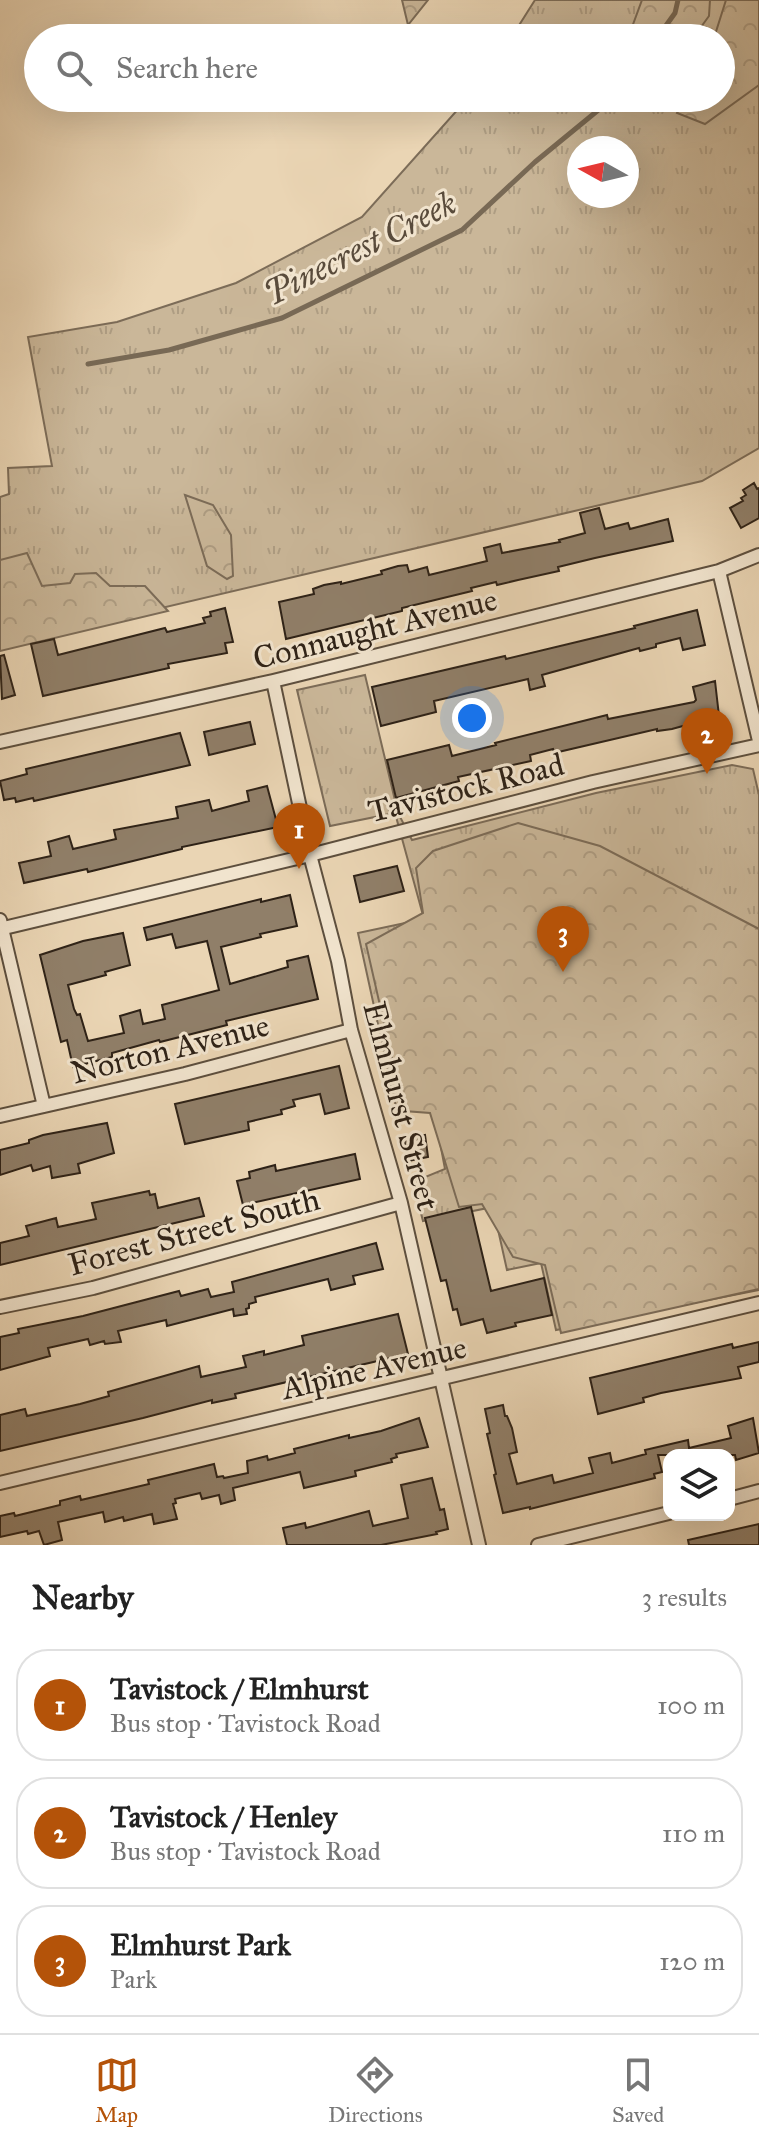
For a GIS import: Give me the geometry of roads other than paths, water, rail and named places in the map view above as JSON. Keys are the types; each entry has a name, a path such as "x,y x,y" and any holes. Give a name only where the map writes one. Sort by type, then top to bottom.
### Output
{"street":[{"name":"Connaught Avenue","path":"0,742 273,681 719,571 759,555"},
{"path":"719,571 759,743"},
{"name":"Elmhurst Street","path":"273,681 351,1030 401,1203 479,1545"},
{"name":"Tavistock Road","path":"1,926 310,855 759,743"},
{"path":"1,926 44,1106"},
{"name":"Norton Avenue","path":"0,1116 185,1074 351,1030"},
{"name":"Forest Street South","path":"0,1307 93,1288 401,1203"},
{"name":"Alpine Avenue","path":"0,1483 759,1303"},
{"path":"735,1497 759,1491"},
{"path":"538,1545 663,1514"}],"waterway":[{"name":"Pinecrest Creek","path":"667,24 675,13 678,0"},
{"name":"Pinecrest Creek","path":"88,364 169,350 282,318 462,230 535,162 596,112"}],"place":[{"name":"Tavistock / Henley","path":"707,774"},
{"name":"Tavistock / Elmhurst","path":"299,869"},
{"name":"Elmhurst Park","path":"563,972"}]}
